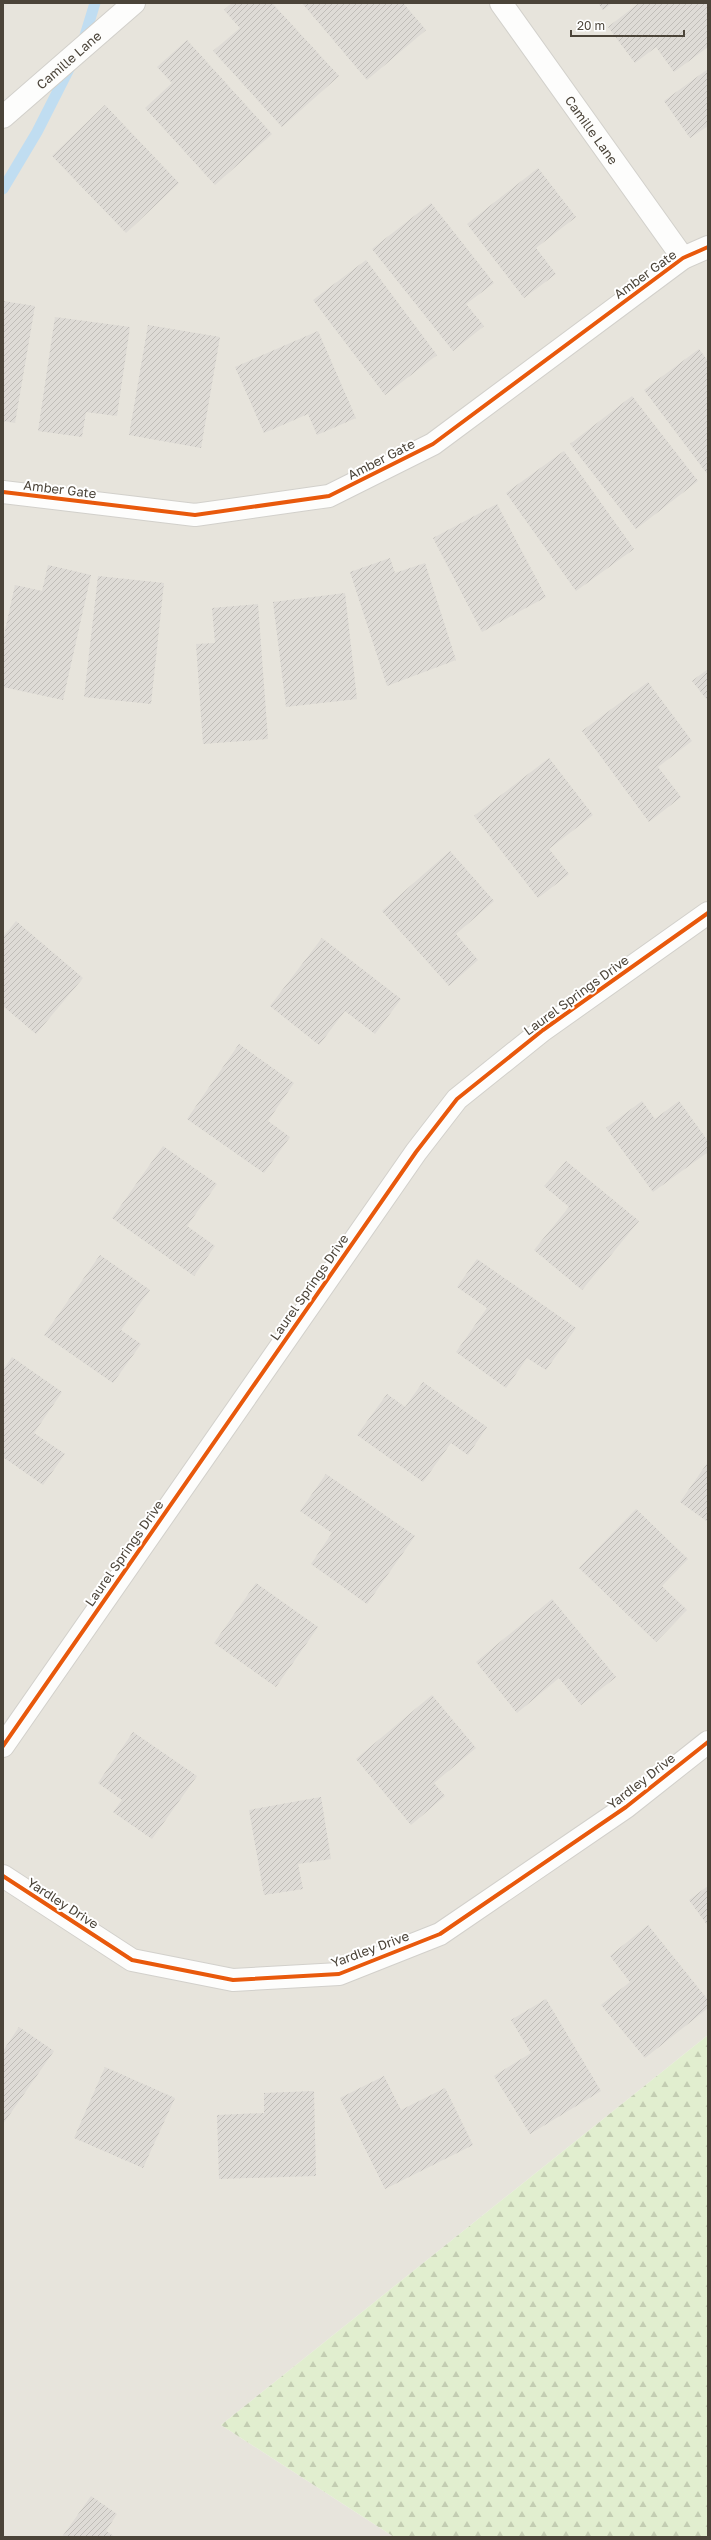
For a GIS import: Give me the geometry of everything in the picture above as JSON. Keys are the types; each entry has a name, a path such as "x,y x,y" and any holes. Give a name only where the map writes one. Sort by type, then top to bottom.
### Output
{"street":[{"name":"Camille Lane","path":"3,117 134,3"},
{"name":"Camille Lane","path":"501,3 683,258"},
{"name":"Amber Gate","path":"3,492 195,515 329,496 433,444 683,258 708,247"},
{"name":"Laurel Springs Drive","path":"3,1746 411,1158 457,1099 543,1030 708,913"},
{"name":"Yardley Drive","path":"3,1876 132,1960 234,1980 339,1974 440,1934 626,1807 708,1742"}],"shaded area":[{"path":"3,3 708,3 708,2035 221,2425 394,2537 3,2537"}],"green space":[{"path":"708,2035 708,2537 394,2537 221,2425"}],"building":[{"path":"232,3 272,3 339,76 282,127 213,51 240,28 224,10"},
{"path":"302,3 403,3 426,30 367,80"},
{"path":"598,3 612,3 603,10"},
{"path":"639,3 708,3 708,47 674,72 656,47 635,63 608,27"},
{"path":"187,40 272,134 215,185 145,108 172,83 157,67"},
{"path":"708,69 708,126 690,138 664,101"},
{"path":"105,105 179,183 126,233 52,156"},
{"path":"538,168 576,217 536,248 556,274 524,298 467,224"},
{"path":"431,203 494,283 466,304 484,326 453,351 372,249"},
{"path":"366,260 437,355 385,395 313,300"},
{"path":"3,301 35,306 15,423 3,421"},
{"path":"55,317 130,327 117,416 86,412 82,437 38,431"},
{"path":"148,325 220,337 201,448 129,435"},
{"path":"318,331 356,418 317,435 308,414 264,433 235,367"},
{"path":"699,349 708,361 708,475 644,390"},
{"path":"632,396 698,481 636,529 570,444"},
{"path":"564,451 634,549 576,591 506,493"},
{"path":"497,504 546,597 482,632 433,538"},
{"path":"390,558 395,573 425,563 456,660 387,686 350,572"},
{"path":"48,565 91,575 63,700 3,687 3,640 15,585 42,591"},
{"path":"98,576 164,583 151,704 84,697"},
{"path":"345,593 357,699 286,707 273,602"},
{"path":"258,604 268,739 203,744 196,644 215,643 212,608"},
{"path":"708,669 708,701 692,681"},
{"path":"648,682 692,741 658,767 681,797 649,822 582,731"},
{"path":"549,758 593,815 549,849 569,874 538,898 474,816"},
{"path":"450,851 494,901 456,934 478,960 449,986 382,911"},
{"path":"16,921 83,978 36,1034 3,1006 3,937"},
{"path":"322,938 401,999 375,1034 345,1011 319,1045 270,1006"},
{"path":"239,1044 294,1083 268,1121 290,1137 264,1173 187,1119"},
{"path":"642,1101 655,1119 679,1101 708,1141 708,1152 653,1192 606,1128"},
{"path":"163,1146 217,1184 187,1226 215,1246 194,1276 112,1218"},
{"path":"566,1161 639,1221 582,1290 534,1250 569,1207 544,1186"},
{"path":"100,1255 150,1290 121,1330 141,1344 113,1383 44,1335"},
{"path":"477,1259 576,1328 546,1370 527,1358 506,1388 456,1352 487,1308 457,1287"},
{"path":"12,1357 62,1392 34,1433 65,1454 43,1485 3,1457 3,1370"},
{"path":"423,1382 487,1427 468,1455 451,1443 423,1482 357,1435 387,1394 405,1407"},
{"path":"708,1462 708,1522 680,1502"},
{"path":"326,1474 415,1536 367,1604 311,1564 332,1533 300,1511"},
{"path":"636,1509 688,1559 662,1586 687,1610 656,1642 579,1568"},
{"path":"256,1583 318,1627 276,1687 214,1643"},
{"path":"552,1599 616,1677 581,1705 559,1678 517,1713 476,1662"},
{"path":"432,1695 476,1748 434,1783 445,1796 411,1825 356,1759"},
{"path":"133,1732 197,1776 152,1839 113,1812 122,1800 98,1783"},
{"path":"321,1797 331,1859 298,1864 303,1889 264,1895 249,1810"},
{"path":"708,1886 708,1926 689,1900"},
{"path":"648,1925 708,2000 708,2008 645,2058 601,2005 630,1982 610,1956"},
{"path":"546,1999 601,2091 530,2134 494,2076 531,2053 511,2020"},
{"path":"19,2027 54,2051 3,2124 3,2051"},
{"path":"105,2067 175,2098 143,2168 74,2138"},
{"path":"384,2076 401,2110 445,2088 473,2145 385,2189 340,2098"},
{"path":"314,2091 316,2176 219,2179 217,2115 264,2113 264,2093"},
{"path":"91,2496 117,2514 106,2531 115,2537 62,2537"}],"waterway":[{"path":"83,42 95,3"},
{"path":"3,189 37,132 71,65"}],"cycle path":[{"path":"3,492 195,515 329,496 433,444 683,258 708,247"},
{"path":"3,1746 416,1152 457,1099 543,1030 708,913"},
{"path":"3,1876 132,1960 233,1980 339,1974 440,1934 626,1807 708,1742"}]}
